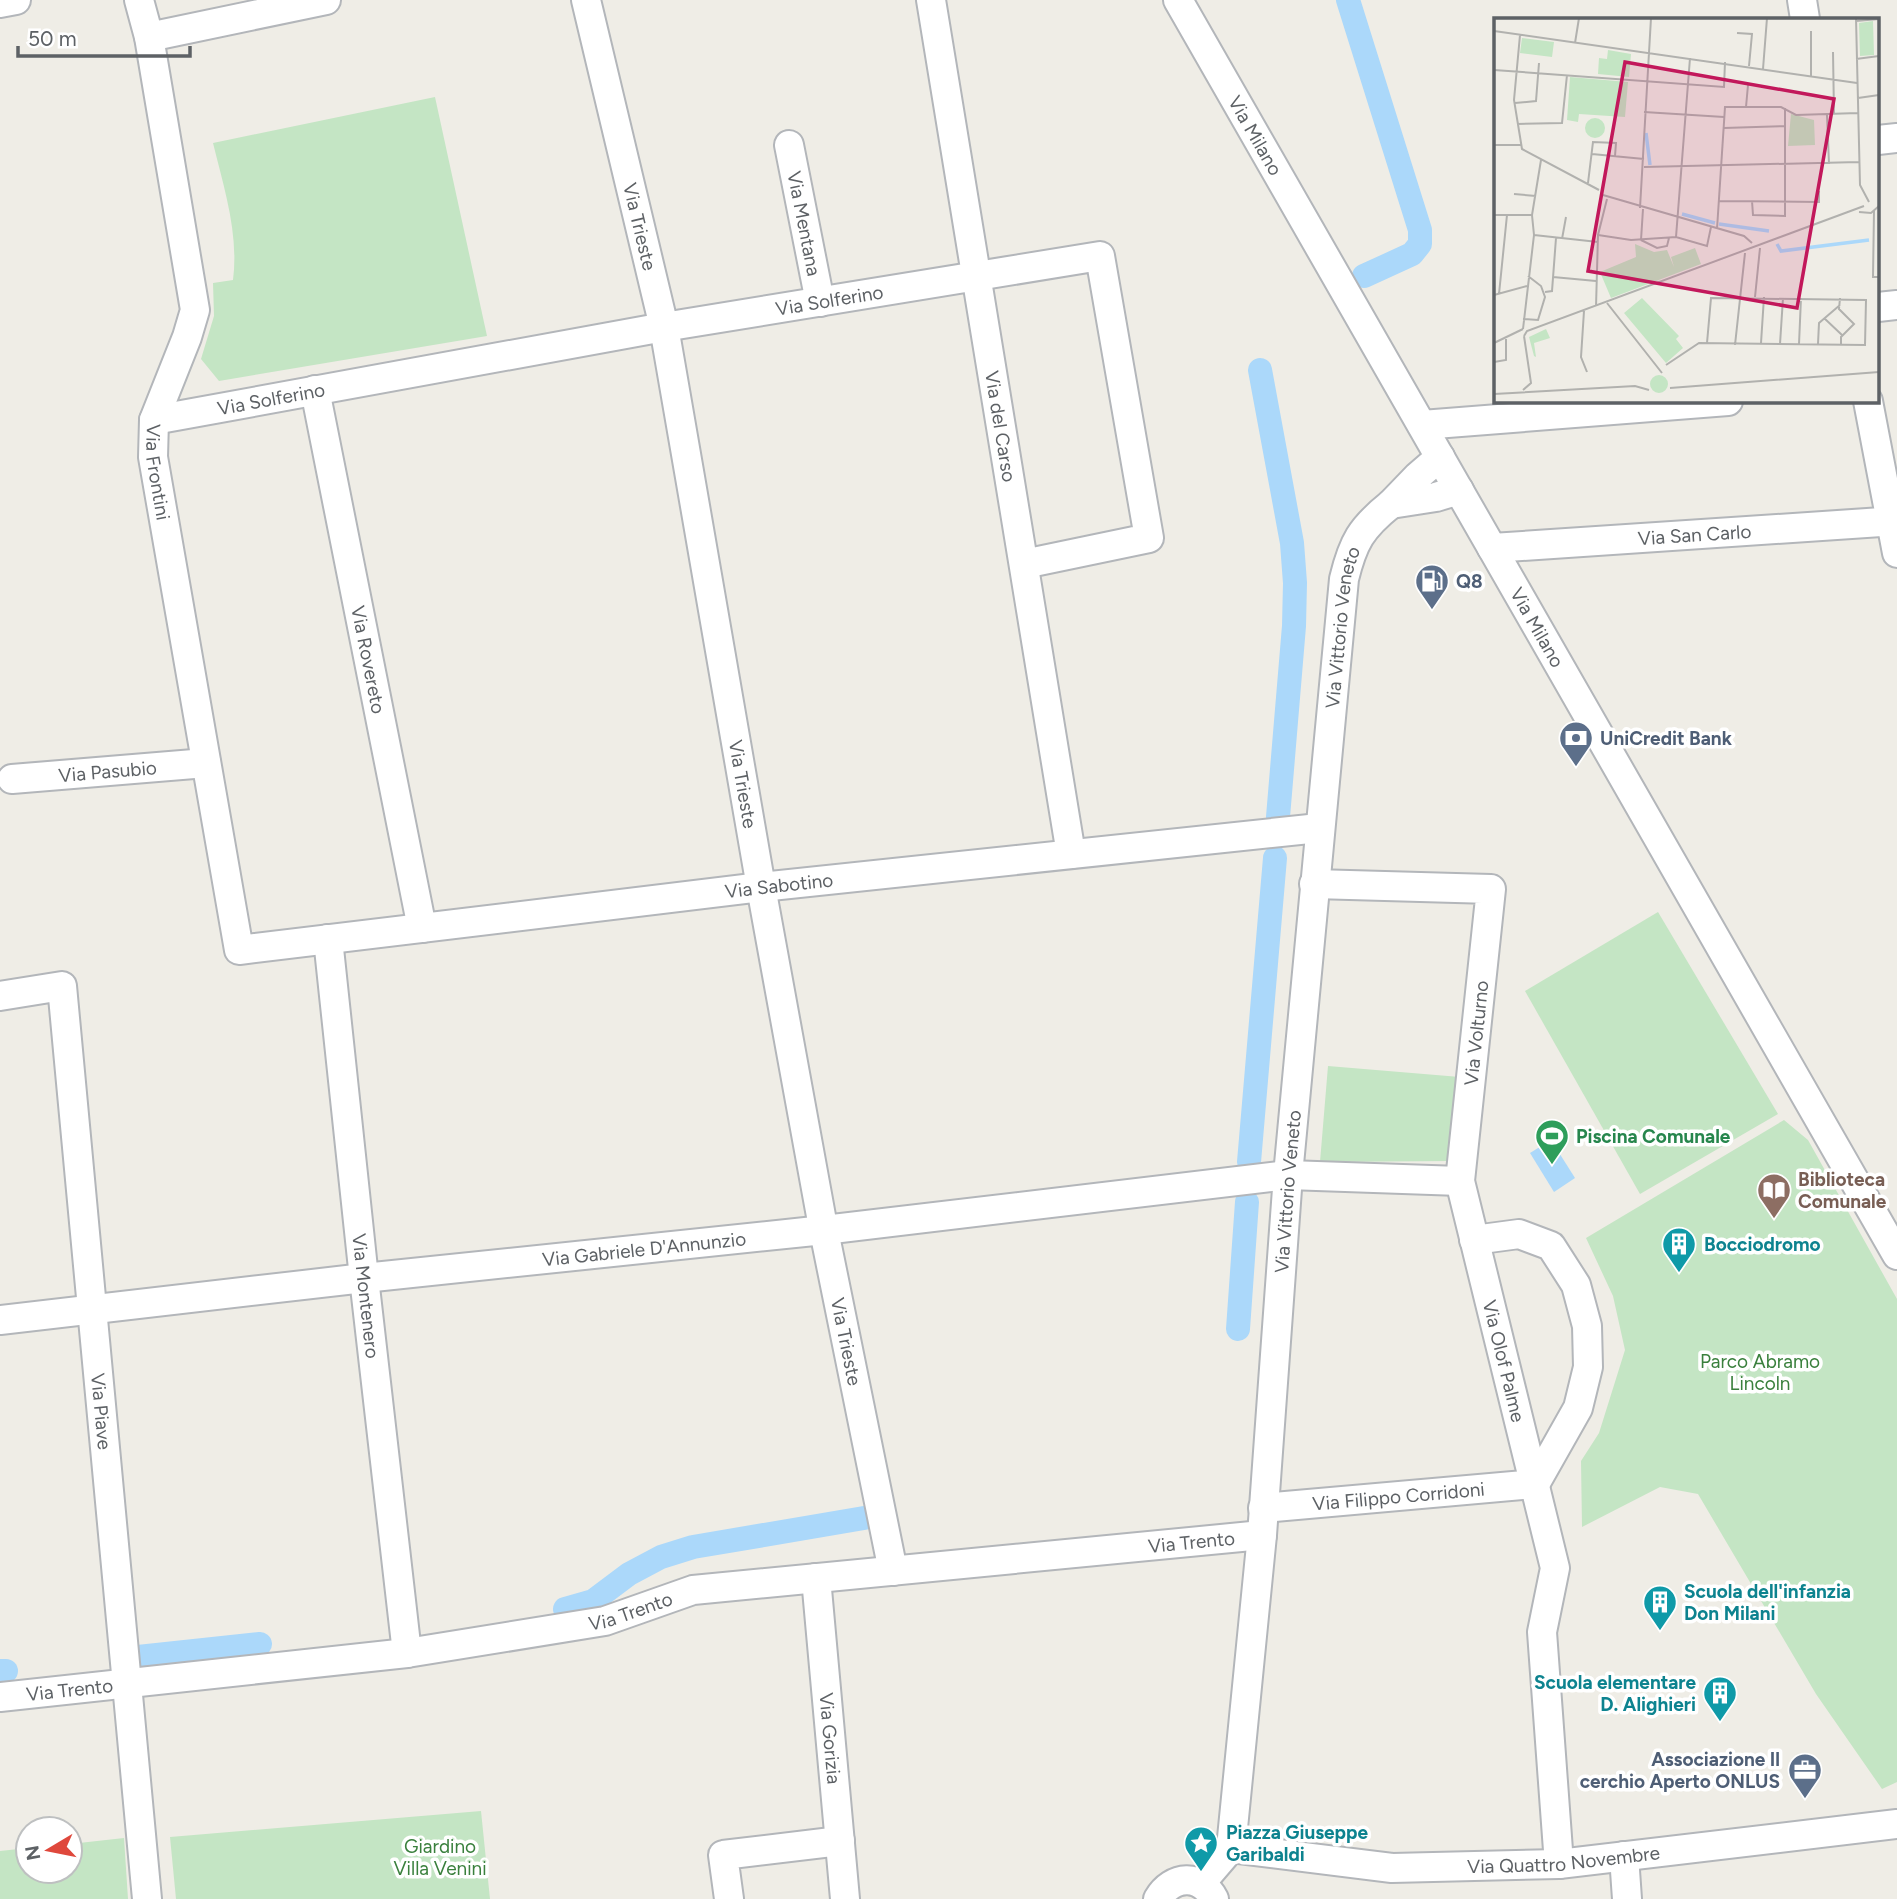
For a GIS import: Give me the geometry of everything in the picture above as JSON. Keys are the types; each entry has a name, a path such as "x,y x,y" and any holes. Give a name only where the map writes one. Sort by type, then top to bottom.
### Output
{"street":[{"path":"0,3 16,0"},
{"name":"Via Frontini","path":"139,0 149,37 195,310 187,338 154,420 153,457 239,950"},
{"path":"149,37 326,0"},
{"name":"Via Trieste","path":"586,0 664,327 761,887 824,1230 893,1571"},
{"name":"Via del Carso","path":"931,0 1072,854"},
{"name":"Via Milano","path":"1178,0 1897,1255"},
{"path":"1802,0 1805,18"},
{"name":"Via Mentana","path":"789,145 820,302"},
{"name":"Via Solferino","path":"154,420 664,327 1100,256 1149,538 1024,564"},
{"name":"Via Rovereto","path":"315,390 422,928"},
{"path":"1422,425 1715,402"},
{"path":"1868,402 1894,521 1897,553"},
{"name":"Via Vittorio Veneto","path":"1231,1848 1262,1522 1288,1175 1344,579 1351,552 1370,521 1391,505 1440,457"},
{"path":"1391,505 1459,490"},
{"name":"Via San Carlo","path":"1492,548 1894,521"},
{"name":"Via Pasubio","path":"12,779 206,763"},
{"name":"Via Sabotino","path":"239,950 761,887 1319,828"},
{"name":"Via Volturno","path":"1314,884 1491,889 1460,1181"},
{"name":"Via Montenero","path":"328,939 407,1653"},
{"name":"Via Piave","path":"0,996 62,986 146,1899"},
{"path":"1288,1175 1460,1181"},
{"name":"Via Gabriele D'Annunzio","path":"0,1320 364,1278 824,1230 1288,1175"},
{"name":"Via Olof Palme","path":"1460,1181 1555,1568 1542,1632 1559,1864"},
{"path":"1474,1240 1519,1234 1551,1246 1576,1285 1587,1326 1588,1367 1578,1408 1535,1484"},
{"name":"Via Filippo Corridoni","path":"1262,1522 1535,1484"},
{"name":"Via Trento","path":"0,1696 407,1653 605,1621 693,1590 893,1571 1262,1522"},
{"name":"Via Gorizia","path":"816,1578 845,1899"},
{"name":"Via Quattro Novembre","path":"1231,1848 1392,1868 1559,1864 1897,1824"},
{"path":"729,1899 723,1855 840,1841"},
{"path":"1158,1899 1171,1884 1181,1880 1208,1891 1231,1848"},
{"path":"1624,1856 1627,1899"}],"green space":[{"path":"435,97 487,336 219,381 201,359 214,316 213,283 233,280 234,246 213,143"},
{"path":"1658,912 1778,1114 1640,1194 1525,991"},
{"path":"1328,1066 1460,1077 1453,1161 1320,1162"},
{"name":"Parco Abramo Lincoln","path":"1784,1120 1808,1140 1897,1299 1897,1782 1882,1789 1816,1694 1698,1494 1660,1487 1582,1527 1581,1461 1599,1433 1625,1350 1613,1296 1586,1238"},
{"name":"Giardino Villa Venini","path":"481,1811 490,1899 176,1899 170,1837"},
{"path":"124,1838 128,1899 0,1899 0,1851 14,1850 14,1885 84,1885 84,1842"}],"water":[{"name":"Piscina Comunale","path":"1551,1140 1575,1178 1554,1192 1530,1153"}],"waterway":[{"path":"1348,0 1420,230 1420,244 1412,254 1364,276"},
{"path":"1260,370 1292,543 1295,583 1294,626 1278,817"},
{"path":"1249,1162 1275,858"},
{"path":"1238,1329 1247,1202"},
{"path":"565,1609 593,1601 629,1574 661,1557 693,1547 864,1518"},
{"path":"138,1657 260,1644"},
{"path":"0,1671 6,1671"}],"place":[{"name":"Q8","path":"1432,611"},
{"name":"UniCredit Bank","path":"1576,768"},
{"name":"Piscina Comunale","path":"1552,1166"},
{"name":"Biblioteca Comunale","path":"1774,1220"},
{"name":"Bocciodromo","path":"1679,1274"},
{"name":"Scuola dell'infanzia Don Milani","path":"1660,1632"},
{"name":"Scuola elementare D. Alighieri","path":"1720,1723"},
{"name":"Associazione Il cerchio Aperto ONLUS","path":"1805,1800"},
{"name":"Piazza Giuseppe Garibaldi","path":"1201,1873"}]}
